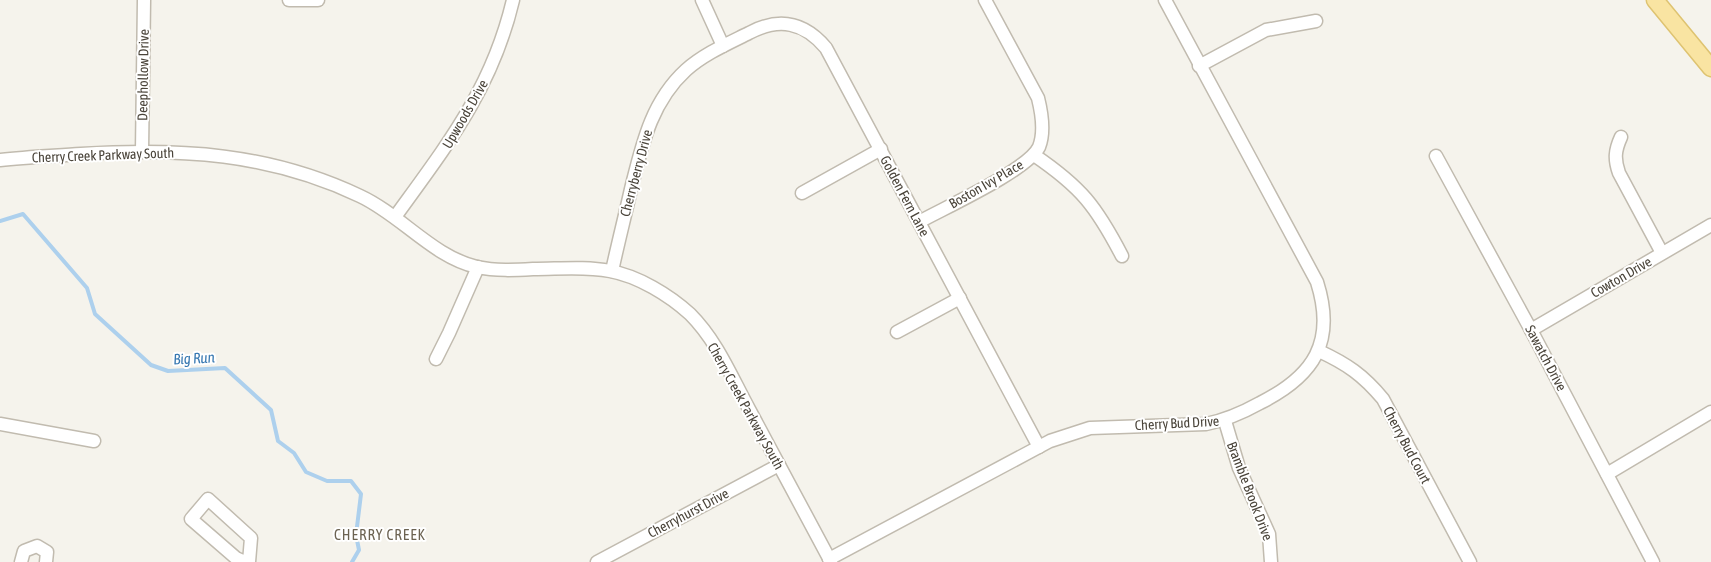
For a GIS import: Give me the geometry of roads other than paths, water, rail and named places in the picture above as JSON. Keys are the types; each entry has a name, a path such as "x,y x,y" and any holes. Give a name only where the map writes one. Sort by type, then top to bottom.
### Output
{"main road":[{"path":"1655,0 1711,68"}],"street":[{"name":"Deephollow Drive","path":"142,151 144,0"},
{"path":"289,0 318,0"},
{"name":"Upwoods Drive","path":"395,217 460,128 483,87 508,22 513,0"},
{"path":"702,0 723,46"},
{"name":"Boston Ivy Place","path":"919,222 1010,172 1034,155 1039,146 1042,132 1042,115 1038,98 985,0"},
{"name":"Cherry Bud Drive","path":"830,560 1039,447 1090,428 1206,424 1225,421 1291,386 1305,372 1319,351 1324,335 1324,316 1323,302 1317,282 1164,0"},
{"path":"1200,66 1266,30 1316,20"},
{"name":"Golden Fern Lane","path":"723,46 765,26 781,24 798,25 814,34 826,48 1039,447"},
{"name":"Cherryberry Drive","path":"612,271 643,141 659,102 687,69 723,46"},
{"path":"1621,137 1616,148 1615,161 1662,253"},
{"path":"802,193 881,149"},
{"name":"Cherry Creek Parkway South","path":"0,160 142,151 232,156 291,169 346,190 395,217 438,249 457,260 478,267 500,270 585,268 612,271 668,297 691,315 719,351 830,560"},
{"path":"1034,155 1075,186 1092,204 1122,256"},
{"name":"Sawatch Drive","path":"1436,156 1531,330 1653,562"},
{"name":"Cowton Drive","path":"1531,330 1711,225"},
{"path":"436,360 450,333 478,267"},
{"path":"897,332 960,298"},
{"name":"Cherry Bud Court","path":"1319,351 1345,363 1366,379 1383,400 1470,562"},
{"path":"1607,474 1711,412"},
{"name":"Bramble Brook Drive","path":"1225,421 1238,468 1269,534 1271,562"},
{"path":"0,424 94,441"},
{"name":"Cherryhurst Drive","path":"596,562 779,465"},
{"path":"208,499 251,538 247,562 236,558 191,519 208,499"},
{"path":"21,562 24,551 37,546 47,552 46,562"}],"waterway":[{"name":"Big Run","path":"0,221 23,214 87,288 95,314 151,365 168,371 225,368 271,410 278,441 294,453 306,472 327,481 351,481 361,494 356,535 359,550 352,562"}],"district":[{"name":"CHERRY CREEK","path":"380,534"}]}
